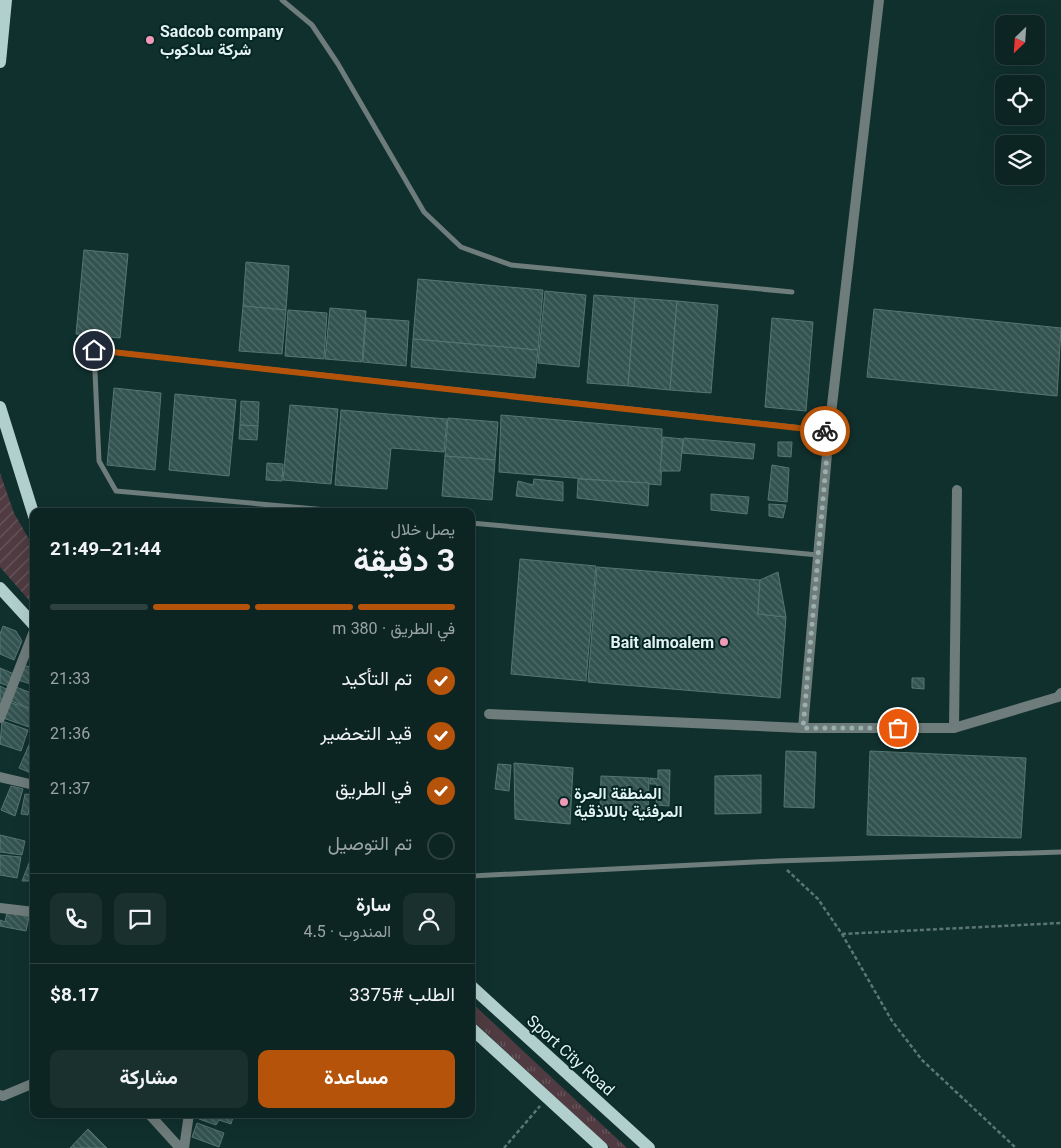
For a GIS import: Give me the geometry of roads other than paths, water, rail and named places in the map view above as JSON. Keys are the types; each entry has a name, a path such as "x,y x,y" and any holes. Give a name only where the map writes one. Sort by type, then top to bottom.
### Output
{"main road":[{"path":"0,62 6,0"},
{"path":"0,407 32,508"},
{"path":"0,588 30,621"},
{"name":"Sport City Road","path":"475,990 649,1148"},
{"path":"475,1032 602,1148"}],"street":[{"path":"803,728 829,431 879,0"},
{"path":"954,728 957,490"},
{"path":"0,718 30,642"},
{"path":"489,714 803,728 954,728 1058,697 1061,693"},
{"path":"0,777 30,784"},
{"path":"0,908 30,912"},
{"path":"0,1095 3,1096 30,1085"},
{"path":"153,1118 182,1148"},
{"path":"182,1148 188,1118"}],"lane":[{"path":"282,0 312,26 338,64 424,212 461,247 511,265 792,292"},
{"path":"305,508 116,491 100,461 94,350 829,431"},
{"path":"475,524 819,555"},
{"path":"475,876 776,861 1061,852"}],"place":[{"name":"Sadcob company شركة سادكوب","path":"150,40"},
{"name":"Bait almoalem","path":"724,642"},
{"name":"المنطقة الحرة المرفئية باللاذقية","path":"564,802"}]}
